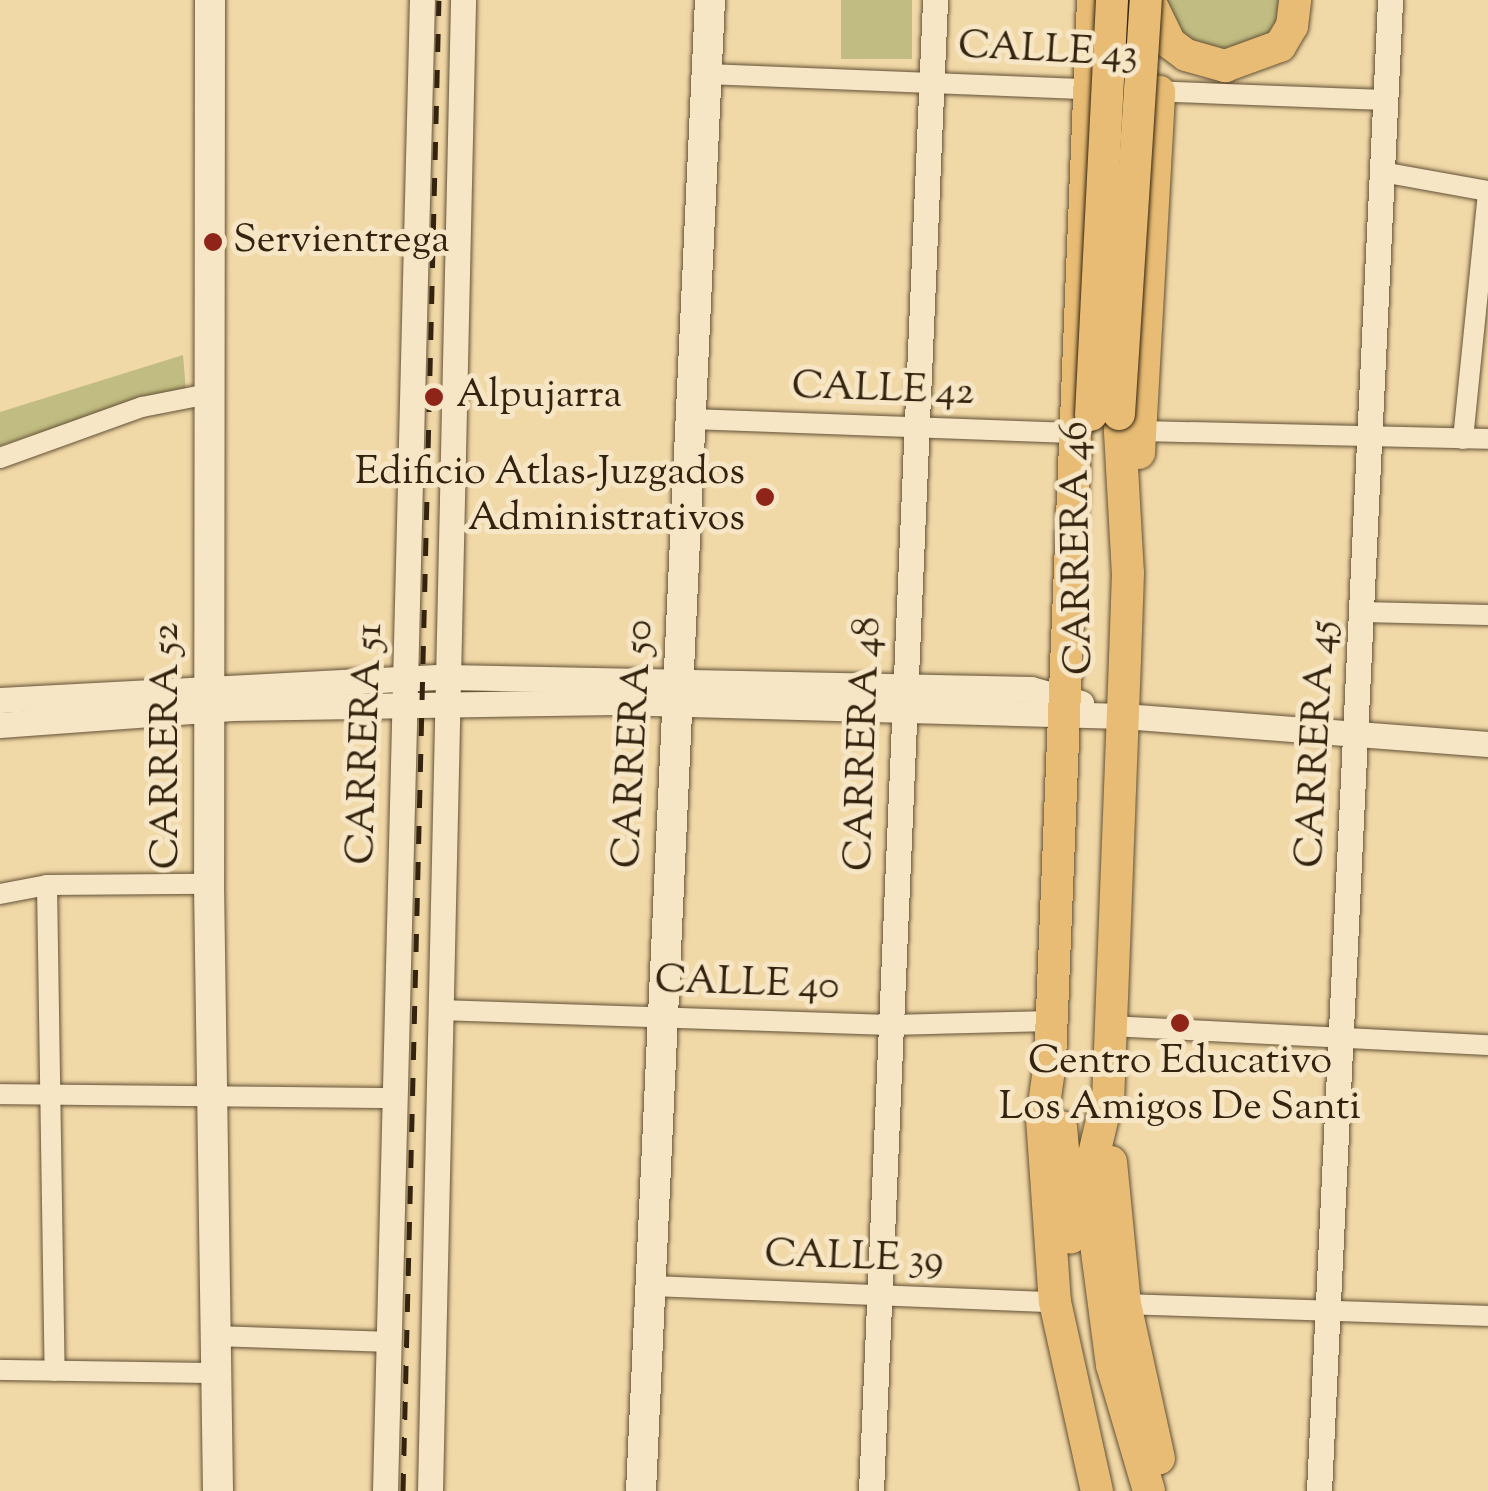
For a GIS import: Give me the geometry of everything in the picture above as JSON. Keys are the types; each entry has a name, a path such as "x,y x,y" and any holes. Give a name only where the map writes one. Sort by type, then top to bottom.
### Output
{"main road":[{"name":"CARRERA 52","path":"210,0 208,884 218,1491"},
{"name":"CARRERA 50","path":"641,1491 710,0"},
{"name":"CARRERA 46","path":"1093,0 1088,89 1106,423 1128,572 1108,1095 1124,1304 1170,1491"},
{"name":"CARRERA 46","path":"1106,423 1112,0"},
{"name":"CARRERA 46","path":"1097,1491 1055,1302 1042,1118 1052,1020 1058,717 1072,574 1106,423 1148,0"},
{"path":"1148,0 1158,26 1186,55 1226,66 1266,57 1292,26 1295,0"},
{"path":"1106,423 1159,92"},
{"name":"CARRERA 46","path":"1050,1064 1083,1253 1148,1491"},
{"name":"CARRERA 46","path":"1108,1095 1090,1171 1083,1253 1092,1370 1126,1491"}],"street":[{"name":"CARRERA 51","path":"386,1491 422,0"},
{"name":"CARRERA 51","path":"430,1491 462,0"},
{"name":"CARRERA 48","path":"871,1491 935,0"},
{"name":"CARRERA 45","path":"1319,1491 1390,0"},
{"name":"CALLE 43","path":"707,74 1385,100"},
{"path":"1382,172 1488,191 1462,439"},
{"path":"0,458 142,407 208,394"},
{"name":"CALLE 42","path":"691,419 916,427 1106,423 1370,439 1488,439"},
{"path":"1362,612 1488,614"},
{"path":"406,693 446,677 677,692 904,699 1031,689 1058,717 1124,716 1488,744"},
{"path":"0,700 406,693 445,705 677,692"},
{"path":"0,725 208,698"},
{"path":"0,894 47,885 208,884"},
{"path":"47,885 55,1371"},
{"name":"CALLE 40","path":"439,1010 890,1025 1052,1020"},
{"path":"1110,1026 1341,1042 1488,1045"},
{"path":"0,1094 212,1100 396,1098"},
{"name":"CALLE 39","path":"650,1286 1055,1302"},
{"path":"1124,1304 1488,1316"},
{"path":"216,1336 389,1342"},
{"path":"0,1370 217,1373"}],"shaded area":[{"path":"841,0 912,0 912,59 841,59"},
{"path":"1165,0 1290,0 1263,53 1188,48"},
{"path":"1117,134 1128,134 1128,667 1117,667"},
{"path":"183,355 186,391 129,402 0,446 0,412"}],"railway":[{"path":"403,1491 439,0"}],"place":[{"name":"Servientrega","path":"213,242"},
{"name":"Alpujarra","path":"434,397"},
{"name":"Edificio Atlas-Juzgados Administrativos","path":"765,497"},
{"name":"Centro Educativo Los Amigos De Santi","path":"1180,1023"}]}
